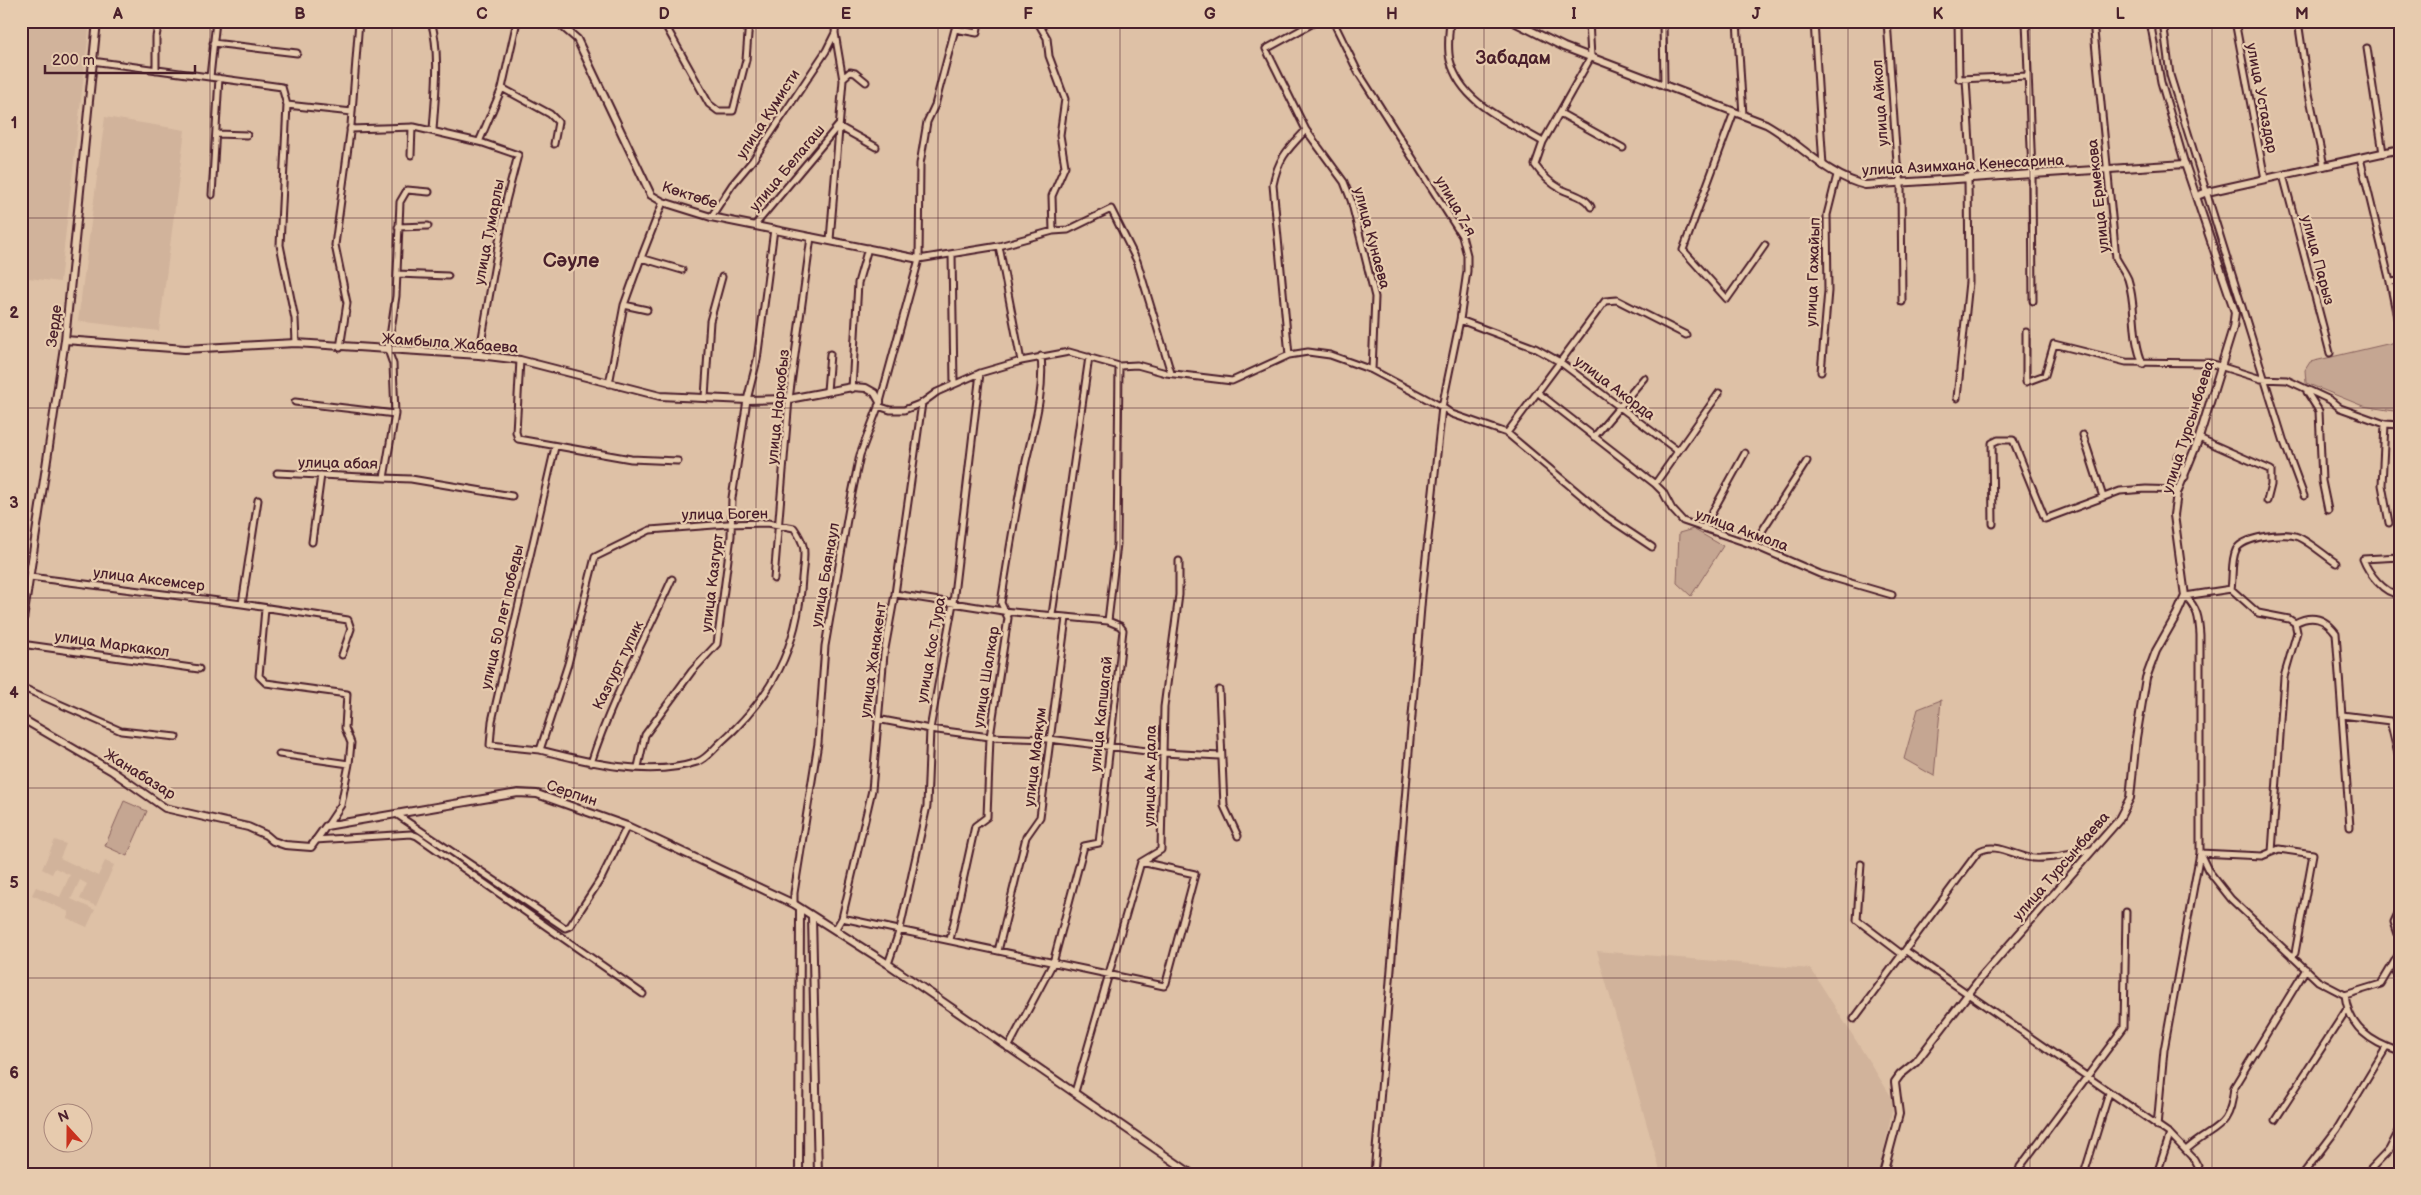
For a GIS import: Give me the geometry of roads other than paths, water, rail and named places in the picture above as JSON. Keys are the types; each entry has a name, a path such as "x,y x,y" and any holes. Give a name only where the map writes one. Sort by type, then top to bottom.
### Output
{"street":[{"name":"Зерде","path":"21,633 65,340 97,21"},
{"path":"156,70 156,37 159,21"},
{"path":"210,77 216,21"},
{"path":"340,348 347,303 335,245 352,112 359,21"},
{"path":"431,21 434,30 436,76 433,131"},
{"path":"479,142 502,88 517,21"},
{"name":"Көктөбе","path":"556,21 577,39 651,196 663,202 711,216 919,259"},
{"path":"663,21 709,104 718,111 733,111 746,60 749,21"},
{"name":"улица Кумисти","path":"711,216 732,185 754,160 835,33 836,21"},
{"name":"улица Баянаул","path":"797,906 794,893 818,744 825,646 860,455 879,404 919,259 920,164 927,122 935,105 955,29 977,33 979,21"},
{"path":"1037,21 1047,38 1049,56 1065,99 1060,134 1065,166 1052,196 1053,231"},
{"name":"улица Кунаева","path":"1317,21 1266,49 1306,130 1344,182 1351,200 1376,297 1372,370"},
{"name":"улица 7-я","path":"1333,21 1358,72 1462,236 1467,254 1460,320 1442,407 1422,594 1374,1174"},
{"path":"1450,21 1449,58 1455,74 1468,92 1479,104 1543,142"},
{"name":"улица Азимхана Кенесарина","path":"1512,21 1564,47 1766,124 1788,136 1823,166 1850,182 1865,185 2185,164"},
{"path":"1589,21 1591,57 1543,142 1535,165 1551,182 1584,199 1591,207"},
{"path":"1662,21 1664,86"},
{"path":"1737,21 1743,115"},
{"path":"1814,21 1823,166"},
{"name":"улица Айкол","path":"1887,21 1897,162 1901,183 1902,302"},
{"path":"1958,21 1959,79 2028,76"},
{"path":"2026,21 2032,173 2034,301"},
{"name":"улица Ермекова","path":"2093,21 2116,258 2128,278 2134,310 2136,349 2143,364"},
{"path":"2150,21 2161,82 2185,164"},
{"path":"2163,21 2170,75 2284,442 2304,496"},
{"name":"улица Устаздар","path":"2235,21 2265,179"},
{"path":"2298,21 2308,89 2324,166"},
{"name":"улица Белагаш","path":"830,240 843,78 835,33"},
{"path":"213,43 297,53"},
{"path":"2367,48 2383,153"},
{"path":"92,61 282,87 287,105 280,245 295,319 296,344"},
{"path":"843,78 850,72 855,73 866,82"},
{"path":"212,195 219,78"},
{"path":"1957,398 1969,282 1970,177 1966,79"},
{"path":"502,88 550,114 558,122 554,144"},
{"path":"287,105 352,112"},
{"path":"1734,112 1683,250 1727,299 1764,245"},
{"path":"1560,113 1623,148"},
{"name":"улица Белагаш","path":"838,126 876,147"},
{"name":"улица Белагаш","path":"755,225 838,126"},
{"path":"411,155 412,127"},
{"name":"улица Тумарлы","path":"350,129 412,127 479,142 518,155 506,201 479,355"},
{"path":"1289,355 1273,185 1276,167 1284,152 1306,130"},
{"path":"216,134 247,134"},
{"path":"2197,196 2207,192 2400,149"},
{"path":"2360,158 2400,332"},
{"name":"улица Турсынбаева","path":"1883,1174 1899,1114 1895,1082 1900,1074 1916,1062 1968,993 2118,821 2128,803 2146,678 2156,651 2178,614 2185,596 2174,515 2179,490 2199,438 2222,366 2233,328 2235,312 2185,164"},
{"name":"улица Гажайып","path":"1821,372 1828,291 1827,215 1837,174"},
{"name":"улица Парыз","path":"2283,175 2330,352"},
{"path":"388,350 396,296 400,202 407,190 429,192"},
{"path":"609,384 624,304 663,202"},
{"path":"919,259 999,246 1053,231 1068,230 1111,208 1137,260 1171,373"},
{"path":"398,227 428,226"},
{"name":"улица Казгурт","path":"638,767 645,735 692,671 718,644 723,614 732,523 732,498 747,400 757,360 774,229"},
{"name":"улица Наркобыз","path":"774,580 780,527 789,399 811,237"},
{"path":"999,246 1021,361"},
{"path":"852,389 858,283 868,248"},
{"path":"952,254 954,384"},
{"path":"641,258 682,270"},
{"path":"397,274 448,276"},
{"path":"705,397 710,321 722,277"},
{"path":"2390,282 2400,281"},
{"path":"1460,320 1535,348 1560,362 1605,301 1617,300 1686,335"},
{"path":"624,304 647,310"},
{"path":"2026,332 2026,382 2046,376 2054,344 2126,362 2143,364 2210,363 2251,376 2286,380 2306,391 2330,400 2340,408 2385,424 2400,425"},
{"name":"Жамбыла Жабаева","path":"65,340 185,349 296,344 479,355 520,360 660,396 747,400 789,399 852,387 852,389 866,388 875,393 879,404"},
{"name":"улица абая","path":"277,473 384,478 395,414 393,364 388,350"},
{"path":"879,404 890,410 904,410 922,403 954,384 980,373 1041,356 1069,352 1119,366 1137,365 1171,373 1232,381 1289,355 1308,352 1330,355 1372,370 1452,414 1507,433 1607,517 1652,547"},
{"path":"827,391 830,354"},
{"name":"улица Шалкар","path":"950,940 975,826 987,817 990,737 1008,618 1003,611 1001,603 1024,469 1038,410 1043,375 1041,356"},
{"path":"1052,616 1089,357"},
{"path":"520,360 516,432 518,439 631,459 678,461"},
{"name":"улица Акорда","path":"1507,433 1560,362 1678,451"},
{"path":"895,594 1003,611 1108,621 1117,544 1119,366"},
{"name":"улица Кос Тура","path":"888,964 900,930 927,806 930,729 953,603 980,373"},
{"path":"1594,437 1644,378"},
{"path":"2306,391 2319,411 2322,481 2328,510"},
{"name":"улица Акмола","path":"1538,392 1655,484 1663,492 1672,509 1683,521 1753,545 1820,574 1892,595"},
{"path":"1655,484 1719,394"},
{"path":"295,402 395,414"},
{"name":"улица Жанакент","path":"835,930 842,918 872,790 884,654 895,594 922,403"},
{"path":"2385,424 2382,485 2388,523"},
{"path":"2083,435 2103,497"},
{"path":"2199,438 2270,470 2271,485 2267,501"},
{"path":"1993,524 1990,481 1992,443 1998,440 2013,440 2045,519 2120,491 2146,489 2179,490"},
{"name":"улица 50 лет победы","path":"540,750 490,745 494,711 555,447"},
{"path":"1704,527 1745,453"},
{"path":"2177,457 2185,477"},
{"path":"1753,545 1807,461"},
{"path":"312,542 321,475"},
{"path":"384,478 411,479 512,496"},
{"path":"242,604 258,500"},
{"name":"улица Боген","path":"732,523 768,523 780,527 794,528 804,543 801,598 797,628 777,675 743,722 699,762 660,769 591,763 540,750 568,664 595,557 650,530 732,523"},
{"path":"2231,589 2235,552 2240,543 2248,540 2290,534 2298,537 2336,563"},
{"path":"2400,556 2363,559 2367,570 2382,585 2395,594 2400,594"},
{"name":"улица Ак дала","path":"1141,862 1162,850 1164,707 1179,595 1179,561"},
{"name":"улица Аксемсер","path":"30,577 242,604 348,620 351,629 342,654"},
{"name":"Казгурт тупик","path":"591,763 603,726 634,664 672,579"},
{"path":"2185,596 2231,589"},
{"path":"2231,589 2258,613 2289,619 2295,624 2297,632 2284,677 2272,852"},
{"path":"2158,1126 2164,1050 2200,853 2200,636 2198,614 2193,603 2185,596"},
{"path":"266,608 259,676 266,683 347,694 345,728 351,742 341,805 315,840"},
{"name":"улица Маякум","path":"998,951 1026,837 1040,817 1066,618"},
{"path":"2295,624 2305,618 2320,618 2330,625 2336,633 2350,828"},
{"name":"улица Капшагай","path":"1008,1048 1053,963 1084,846 1099,843 1123,630 1120,626 1108,621"},
{"name":"улица Маркакол","path":"21,644 199,669"},
{"path":"21,687 121,731 176,737"},
{"path":"1219,690 1220,756 1224,806 1238,836"},
{"path":"2342,715 2390,721 2400,762"},
{"name":"Жанабазар","path":"21,718 112,771 165,808 248,827 266,835 273,841 286,845 310,847 315,840"},
{"path":"877,718 930,729 990,737 1049,739 1162,753 1220,756"},
{"path":"279,754 349,764"},
{"name":"Серпин","path":"326,826 518,792 537,794 627,826 797,906 888,964 1192,1174"},
{"path":"396,814 564,928 570,926 602,877 627,826"},
{"path":"315,840 411,834 417,836 642,994"},
{"path":"1854,1019 1905,953 1978,852 1985,848 2028,858 2091,850"},
{"path":"2200,853 2262,856 2279,849 2313,854 2295,952 2292,957"},
{"path":"2200,853 2208,870 2231,900 2318,981 2345,995 2380,984 2400,952"},
{"path":"842,918 950,940 998,951 1108,975 1160,986 1166,983 1195,874 1141,862 1108,975 1075,1092"},
{"path":"1861,864 1857,920 1968,993 2170,1134 2194,1159 2202,1174"},
{"path":"797,906 798,1174"},
{"path":"2400,909 2394,922 2400,940"},
{"path":"2018,1174 2020,1167 2124,1027 2126,912"},
{"path":"812,917 818,1174"},
{"path":"2186,1150 2198,1139 2214,1131 2225,1120 2232,1108 2234,1088 2306,969"},
{"path":"2345,995 2347,1009 2355,1025 2368,1039 2386,1048 2400,1052"},
{"path":"2275,1120 2347,1009"},
{"path":"2303,1174 2337,1129 2386,1048"},
{"path":"2084,1174 2109,1093"},
{"path":"2366,1174 2389,1150 2400,1129"},
{"path":"2157,1174 2170,1134"}],"district":[{"name":"Забадам","path":"1513,58"},
{"name":"Сәуле","path":"571,260"}]}
